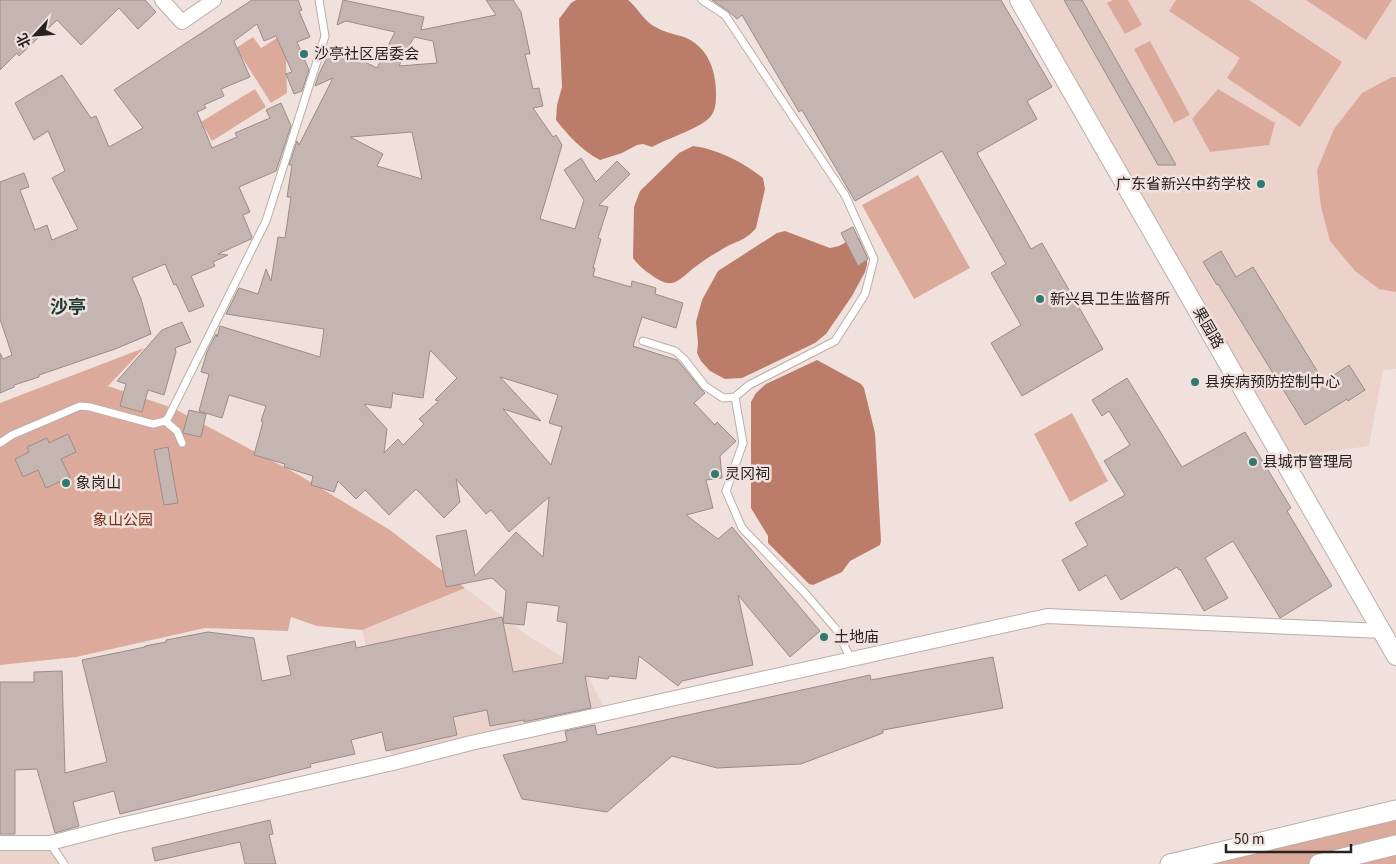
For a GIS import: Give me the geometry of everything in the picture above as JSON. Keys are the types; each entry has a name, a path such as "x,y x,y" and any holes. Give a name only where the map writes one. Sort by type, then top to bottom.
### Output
{"main road":[{"path":"1170,864 1396,810"},
{"path":"1319,864 1396,845"}],"street":[{"path":"162,0 182,22 214,0"},
{"name":"果园路","path":"1019,0 1396,656"},
{"path":"0,842 50,843 471,743 1046,616 1382,631"},
{"path":"1370,816 1396,803"}],"lane":[{"path":"0,443 12,435 80,406 154,424 165,421 266,221 325,36 319,0"},
{"path":"643,341 675,351 684,359 705,386 723,398 735,397 749,385 835,341 865,294 874,259 845,195 725,15 702,0"},
{"path":"735,397 743,443 726,491 742,528 804,592 836,629 852,659"},
{"path":"165,421 177,431 182,443"},
{"path":"50,843 64,864"}],"shaded area":[{"path":"576,0 628,0 652,25 663,31 684,37 699,46 709,59 716,84 716,104 710,117 695,128 652,147 643,144 637,145 622,153 600,160 581,147 556,120 557,105 562,87 559,19 571,3"},
{"name":"广东省新兴中药学校","path":"1020,0 1396,0 1396,369 1383,370 1369,446 1283,458"},
{"path":"693,146 721,153 748,167 763,178 765,189 756,228 752,233 708,258 674,283 669,283 650,274 633,258 634,207 640,191 679,153"},
{"path":"785,231 830,248 839,246 855,237 859,238 867,256 865,272 852,296 826,334 815,343 742,378 725,379 710,371 697,353 696,322 702,300 718,271 777,233"},
{"path":"817,360 861,384 864,388 875,433 881,541 880,545 850,561 842,572 813,585 809,584 768,543 768,536 751,508 751,402 756,393 766,384"},
{"path":"465,588 528,636 585,670 607,713 393,763 362,630"},
{"path":"0,843 50,843 64,864 0,864"}],"green space":[{"path":"1113,0 1128,0 1142,25 1125,34 1107,3"},
{"path":"1176,0 1249,0 1342,62 1300,127 1227,78 1240,58 1169,11"},
{"path":"1306,0 1392,0 1366,40"},
{"path":"285,33 287,93 271,103 236,48 253,37 261,48"},
{"path":"1150,41 1190,115 1174,123 1134,49"},
{"path":"1392,77 1396,77 1396,292 1379,289 1355,271 1330,241 1321,207 1317,170 1334,129 1362,93"},
{"path":"255,89 266,107 212,141 201,122"},
{"path":"1218,89 1275,123 1269,145 1210,152 1192,119"},
{"path":"918,175 970,268 914,299 862,205"},
{"name":"象山公园","path":"144,348 108,386 173,408 299,475 390,530 465,588 362,630 317,626 291,617 288,631 205,628 76,657 0,665 0,403"},
{"path":"1072,413 1108,481 1070,502 1034,434"},
{"path":"1396,810 1396,864 1170,864"}],"building":[{"path":"0,0 145,0 156,12 138,29 119,8 81,45 57,20 19,56 17,53 0,70"},
{"path":"252,0 298,0 302,10 299,11 310,37 297,42 309,70 302,91 294,94 286,74 292,72 276,36 264,41 257,24 234,41 250,77 221,89 224,96 204,105 206,108 197,112 212,148 237,137 235,133 270,118 266,110 281,103 291,126 276,171 239,187 250,212 243,215 252,237 251,239 218,254 228,255 213,262 215,266 191,276 204,306 189,312 165,264 132,278 141,299 151,334 115,349 39,375 39,377 14,385 14,387 0,393 0,353 3,359 12,355 0,319 0,182 24,173 29,187 20,190 35,230 47,225 52,240 78,229 52,178 65,171 48,131 34,140 15,103 62,75 91,118 96,116 109,147 143,128 114,90"},
{"path":"343,0 424,17 421,30 496,15 486,0 513,0 521,12 530,54 525,54 533,89 539,88 543,106 533,108 553,137 556,135 562,145 540,219 575,229 584,200 564,170 581,158 596,182 617,161 630,174 599,205 608,207 598,238 601,239 593,268 595,268 593,276 631,287 632,281 656,288 655,294 683,303 676,328 642,317 633,346 677,360 705,393 694,403 715,425 717,422 736,441 720,456 722,478 706,480 713,508 686,515 718,539 732,527 820,631 790,657 738,595 753,665 682,681 678,686 639,656 636,679 609,676 608,679 585,676 591,708 524,722 524,720 490,726 487,710 453,717 457,735 386,751 382,732 351,740 355,754 310,764 311,767 120,814 114,791 73,802 79,826 55,833 37,769 15,770 15,834 0,834 0,682 34,682 34,672 62,671 65,773 107,762 82,660 208,632 254,638 262,681 291,675 287,656 355,641 356,648 502,617 503,622 506,591 492,578 446,587 436,536 466,530 475,576 516,532 543,557 549,497 509,532 491,510 486,514 456,479 460,502 444,518 416,489 389,515 365,490 356,499 338,481 334,492 311,485 313,476 284,467 285,464 254,455 266,406 229,395 222,418 199,411 209,374 201,372 207,352 216,334 217,337 220,326 320,357 324,329 226,314 239,288 258,294 266,269 271,281 278,237 285,238 291,197 287,197 292,165 289,165 297,141 299,145 333,78 315,86 330,51 352,62 355,57 377,68 395,32 346,21 337,25","holes":["414,37 433,41 437,63 399,66","412,132 422,179 377,166 383,154 350,137","430,350 457,378 435,400 439,401 419,419 424,424 403,445 398,439 384,453 387,429 364,404 391,408 393,392 395,394 423,398","500,377 558,395 549,423 562,427 551,465 503,409 541,421","527,602 559,606 557,621 567,623 563,663 513,672 503,623 524,625"]},
{"path":"712,0 1001,0 1052,87 1027,101 1037,119 977,153 1031,249 1042,243 1103,349 1022,396 991,343 1021,325 991,273 1006,264 942,151 855,201 802,110 799,112 742,15 737,19"},
{"path":"1064,0 1082,0 1176,165 1158,165"},
{"path":"853,227 868,259 858,266 841,233"},
{"path":"1221,251 1236,277 1253,267 1324,382 1349,365 1365,390 1305,425 1203,262"},
{"path":"182,322 191,342 175,348 176,352 164,395 148,390 142,412 120,406 126,384 117,381 162,330"},
{"path":"1127,378 1182,467 1245,432 1291,508 1287,511 1332,586 1280,618 1233,541 1205,558 1228,598 1204,611 1180,569 1177,567 1121,600 1106,575 1079,591 1062,560 1088,545 1075,523 1125,495 1104,461 1130,445 1109,411 1102,416 1092,400"},
{"path":"189,410 206,414 201,437 183,433"},
{"path":"68,434 76,452 61,459 70,477 46,488 38,470 23,477 15,459 29,452 27,447 47,438 49,443"},
{"path":"168,447 178,503 164,505 154,450"},
{"path":"993,657 1003,708 883,730 883,733 801,764 717,768 672,756 607,812 522,799 503,755 567,741 565,731 595,725 597,735 870,675 871,680"},
{"path":"270,820 273,834 269,835 276,864 245,864 240,842 155,861 152,848"}],"place":[{"name":"沙亭社区居委会","path":"304,54"},
{"name":"广东省新兴中药学校","path":"1261,184"},
{"name":"新兴县卫生监督所","path":"1040,299"},
{"name":"县疾病预防控制中心","path":"1195,382"},
{"name":"县城市管理局","path":"1253,462"},
{"name":"灵冈祠","path":"715,474"},
{"name":"象岗山","path":"66,483"},
{"name":"土地庙","path":"824,637"}],"district":[{"name":"沙亭","path":"68,307"}]}
